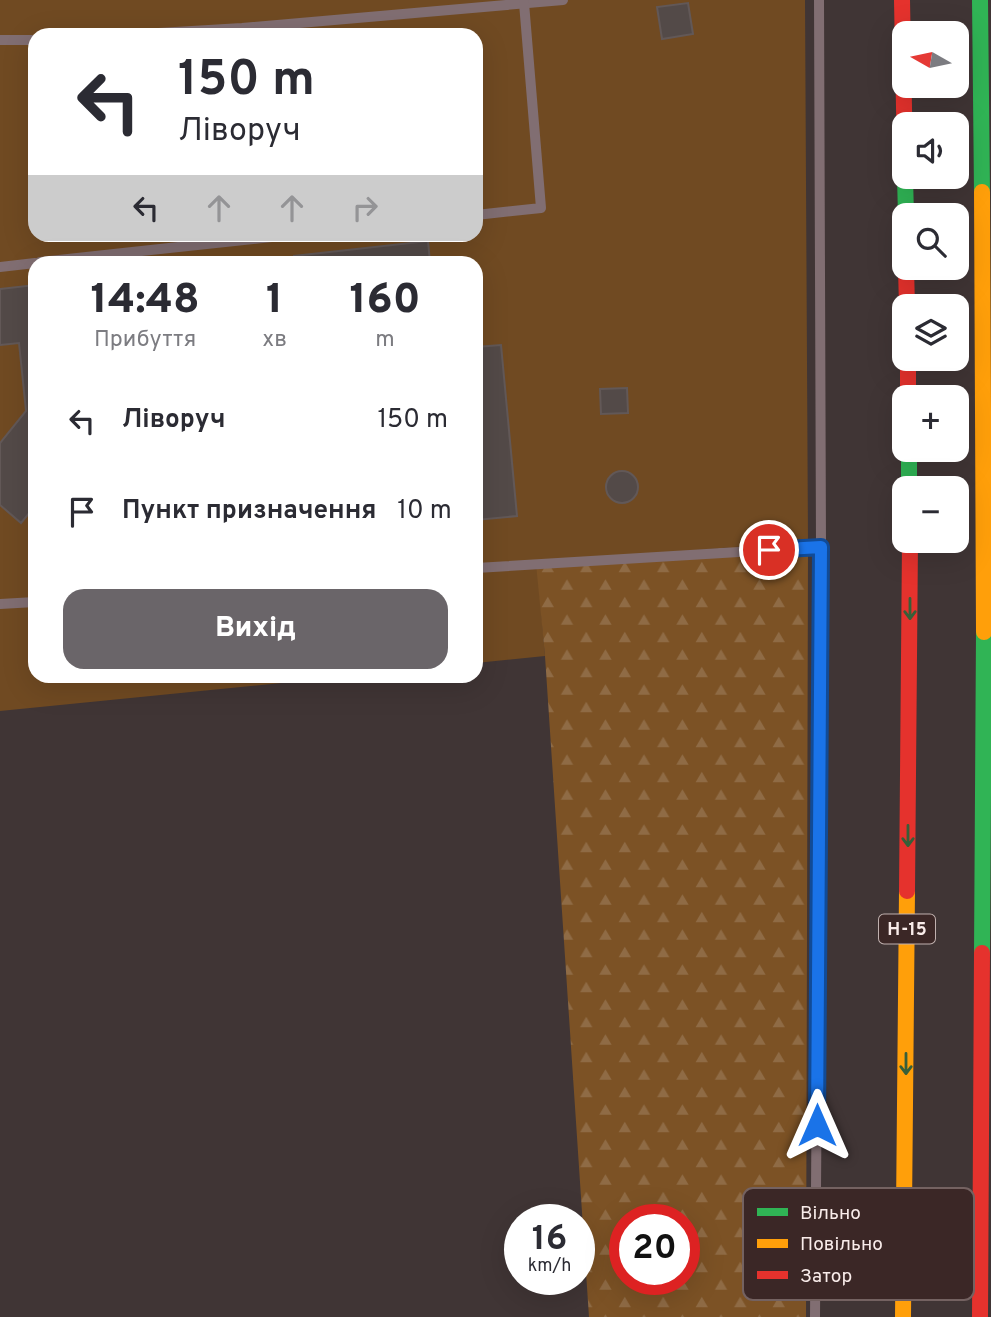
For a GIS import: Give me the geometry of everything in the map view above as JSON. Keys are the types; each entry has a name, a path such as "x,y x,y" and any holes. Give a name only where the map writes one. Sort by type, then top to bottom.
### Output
{"main road":[{"path":"902,0 904,112"},
{"path":"980,1317 985,511 981,0"},
{"name":"Н-15","path":"904,1188 910,553"}],"lane":[{"path":"242,28 563,0"},
{"path":"816,1188 821,547 819,0"},
{"path":"483,214 541,208 524,3"},
{"path":"0,40 28,40"},
{"path":"96,256 225,242"},
{"path":"0,267 28,264"},
{"path":"483,568 821,547"},
{"path":"0,604 28,602"}],"shaded area":[{"path":"0,0 805,0 808,541 537,563 545,656 483,662 483,256 28,256 28,683 282,683 0,711"}],"green space":[{"path":"808,541 806,1188 743,1188 743,1300 806,1300 806,1317 589,1317 588,1295 595,1295 595,1204 581,1204 545,656 536,563"}],"building":[{"path":"688,3 693,34 662,39 657,7"},
{"path":"428,242 429,256 294,256"},
{"path":"28,286 28,514 21,523 0,505 0,443 26,411 19,343 0,345 0,289"},
{"path":"501,345 517,516 483,519 483,346"},
{"path":"627,388 628,413 601,414 600,389"},
{"path":"622,471 633,476 638,487 633,498 622,503 611,498 606,487 611,476"}],"traffic: fast":[{"path":"980,0 982,192"},
{"path":"905,189 906,203"},
{"path":"909,462 909,476"},
{"path":"982,953 984,632"}],"traffic: slow":[{"path":"982,192 984,632"},
{"path":"904,1188 907,891"},
{"path":"903,1300 903,1317"}],"traffic: jam":[{"path":"902,0 904,112"},
{"path":"906,280 907,294"},
{"path":"908,371 908,385"},
{"path":"907,891 910,553"},
{"path":"980,1317 982,953"}],"route":[{"path":"769,550 821,547 817,1125"}]}
